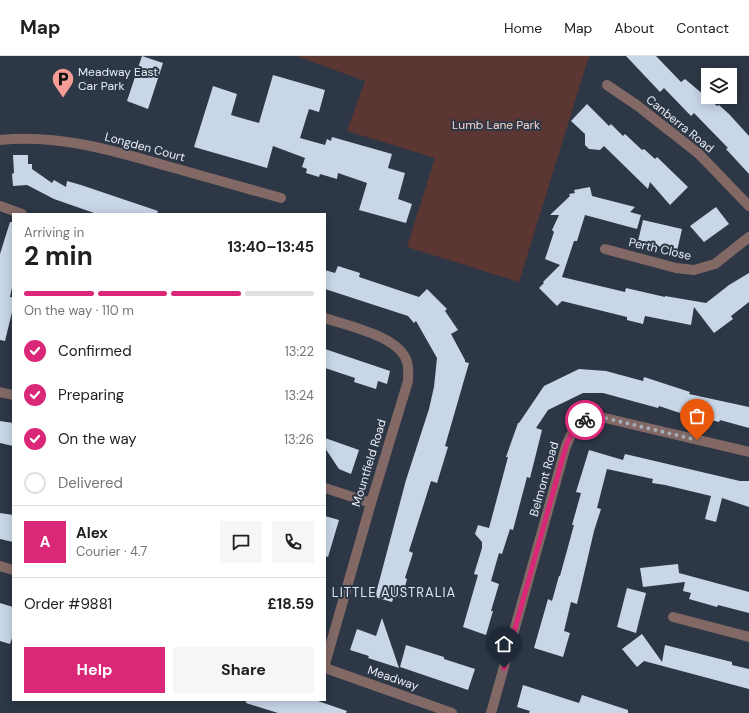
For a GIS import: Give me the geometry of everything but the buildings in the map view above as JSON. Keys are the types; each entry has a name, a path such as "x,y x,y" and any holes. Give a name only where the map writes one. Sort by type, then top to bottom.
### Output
{"street":[{"name":"Canberra Road","path":"607,85 638,106 699,154 749,206"},
{"name":"Longden Court","path":"0,140 20,138 48,140 106,148 280,198"},
{"path":"0,206 19,213"},
{"name":"Perth Close","path":"605,249 676,268 694,270 715,264 749,237"},
{"name":"Mountfield Road","path":"326,318 383,338 393,344 400,351 407,362 408,381 326,660"},
{"path":"0,392 12,396"},
{"name":"Belmont Road","path":"491,713 566,446 578,424 588,419 605,418 749,452"},
{"path":"326,488 371,503"},
{"path":"0,566 12,570"},
{"path":"673,617 749,637"},
{"name":"Meadway","path":"326,668 452,713"}],"green space":[{"name":"Lumb Lane Park","path":"296,56 589,56 519,282 407,247 435,158 347,131 365,81"}],"way so far":[{"path":"585,420 605,418 697,440"}],"place":[{"name":"Meadway East Car Park","path":"63,98"}],"district":[{"name":"LITTLE AUSTRALIA","path":"394,592"}],"route":[{"path":"504,668 566,446 578,424 585,420"}]}
